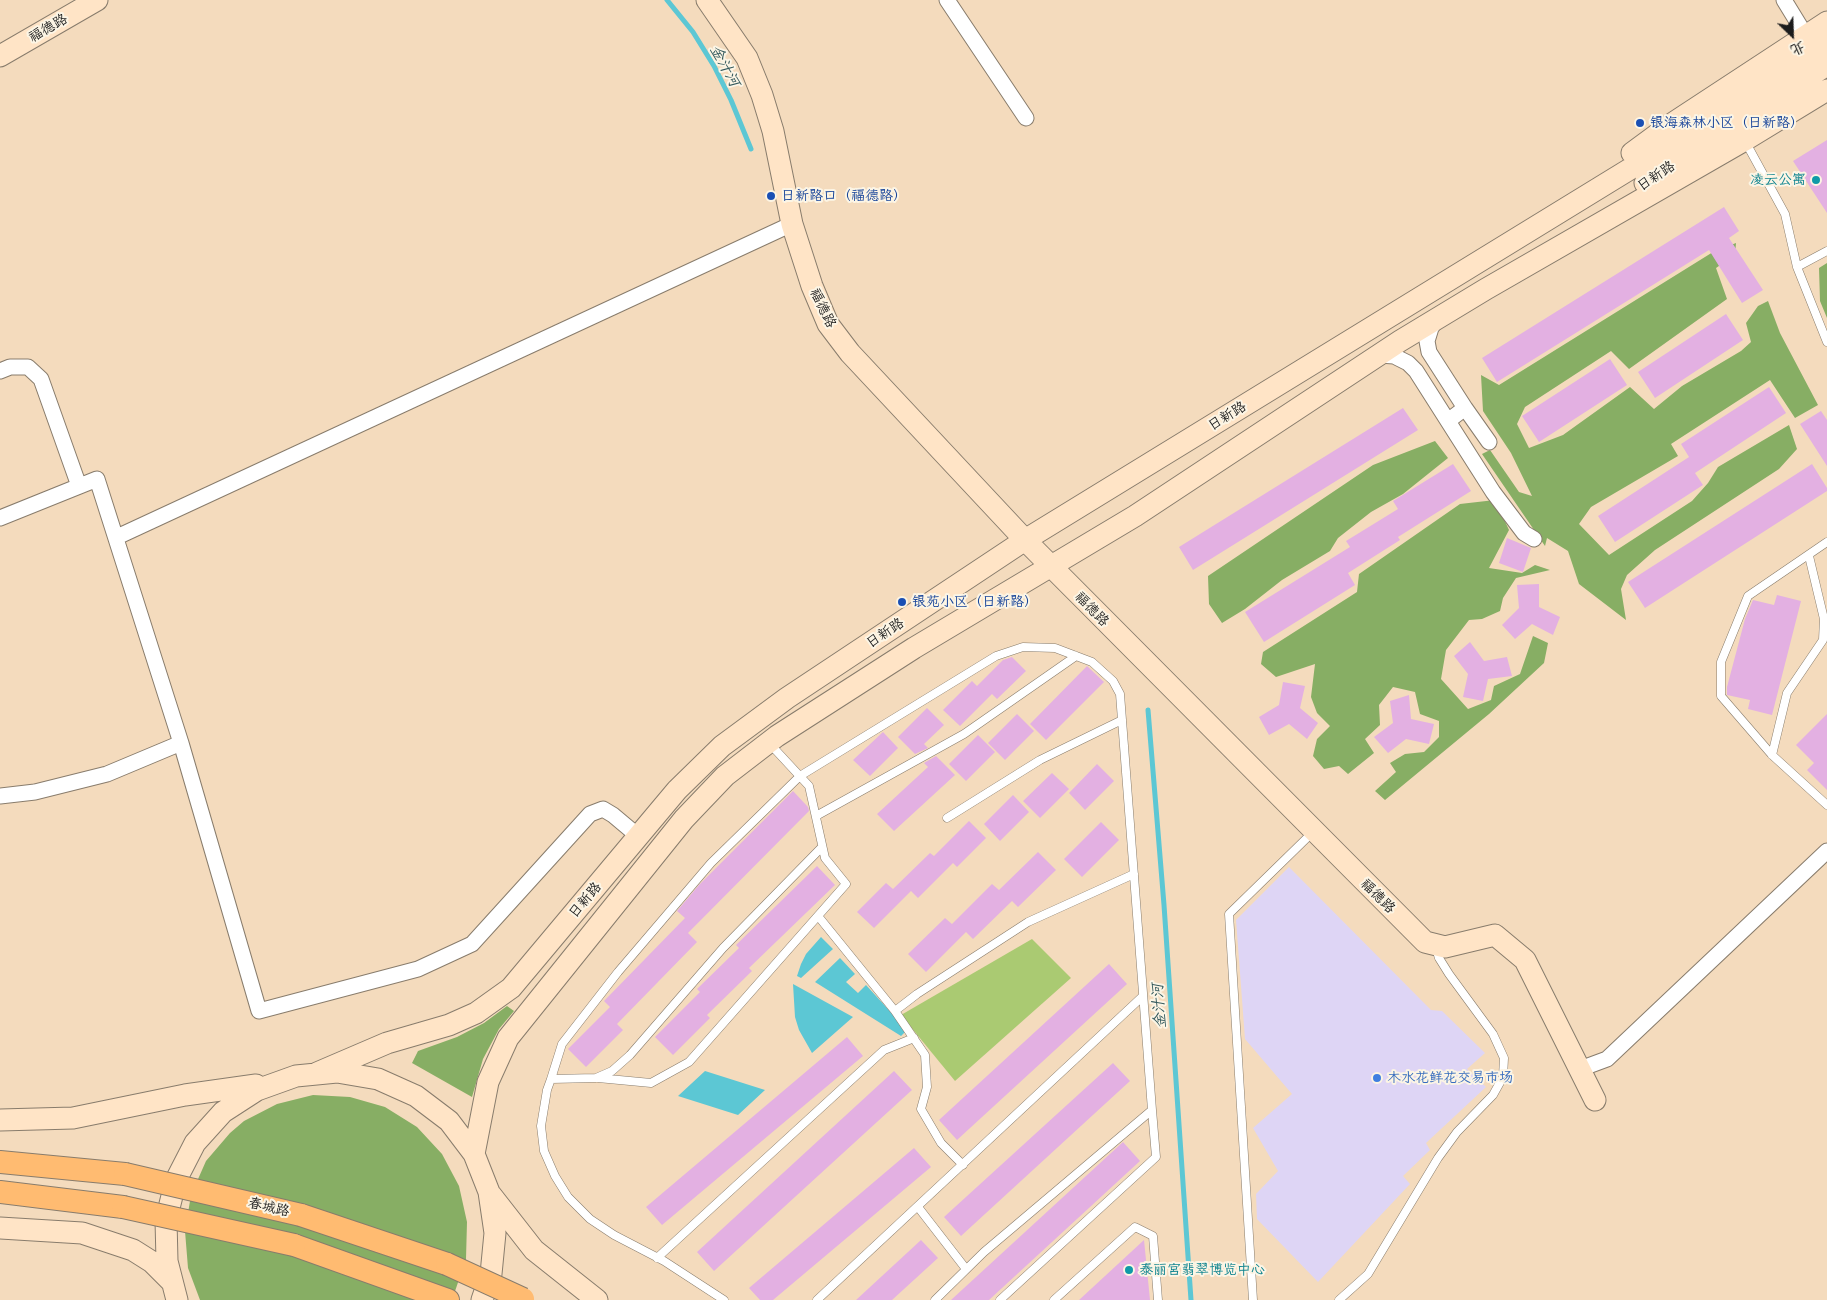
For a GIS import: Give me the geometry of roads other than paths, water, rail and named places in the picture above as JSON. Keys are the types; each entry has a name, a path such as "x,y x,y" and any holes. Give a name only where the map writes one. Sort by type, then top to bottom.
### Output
{"main road":[{"name":"福德路","path":"0,56 97,0"},
{"name":"福德路","path":"706,0 747,58 762,95 773,131 792,224 812,286 828,324 850,353 1025,540 1313,832 1425,942 1436,946"},
{"name":"日新路","path":"1507,244 1670,124 1827,22"},
{"name":"日新路","path":"1486,289 1784,82 1827,45"},
{"name":"日新路","path":"317,1073 387,1044 449,1025 476,1013 511,988 677,790 722,746 788,698 1025,540 1507,244 1784,82 1827,65"},
{"name":"日新路","path":"474,1154 488,1082 508,1038 684,819 725,776 769,742 914,648 1050,565 1135,516 1438,318 1745,140 1827,90"},
{"path":"1436,946 1445,947 1495,935 1525,960 1595,1100"},
{"path":"0,1120 73,1118 186,1095 276,1082 317,1073 358,1074 378,1079 410,1093 433,1108 448,1121 474,1154 489,1192 494,1219 494,1254 491,1274 482,1300"},
{"path":"174,1291 166,1254 166,1220 171,1193 184,1161 199,1138 222,1112 257,1090 276,1082"},
{"name":"春城路","path":"0,1162 125,1174 301,1215 447,1264 524,1299"},
{"path":"0,1192 123,1207 294,1245 440,1296"},
{"path":"489,1192 534,1250 596,1300"},
{"path":"0,1228 82,1233 133,1250 152,1262 174,1291"}],"street":[{"path":"947,0 1026,118"},
{"path":"1784,0 1806,36"},
{"path":"117,537 792,224"},
{"path":"1438,318 1431,328 1427,341 1429,352 1489,442"},
{"path":"1379,356 1394,356 1408,363 1502,503 1524,533 1534,539"},
{"path":"0,371 10,367 28,367 41,379 79,486"},
{"path":"1448,421 1465,408"},
{"path":"0,518 97,479 181,743 260,1011 418,969 472,944 590,814 603,810 613,815 638,836"},
{"path":"0,796 35,792 107,774 181,743"},
{"path":"1580,1069 1607,1059 1827,851"}],"lane":[{"path":"1745,140 1785,214 1798,267 1827,342"},
{"path":"1798,267 1827,250"},
{"path":"1827,542 1748,596 1721,662 1720,696 1772,755 1827,805"},
{"path":"1772,755 1787,693 1825,644 1824,620 1809,556"},
{"path":"724,1300 657,1258 614,1236 590,1219 568,1197 555,1176 544,1151 541,1126 547,1090 562,1044 618,972 712,863 800,776 996,656 1023,647 1055,648 1092,662 1113,681 1120,694 1156,1157 1000,1300"},
{"path":"816,816 964,734 1076,656"},
{"path":"947,818 1040,760 1122,720"},
{"path":"551,1079 596,1078 651,1083 689,1062 846,884 825,858 809,786 769,742"},
{"path":"1253,1300 1229,914 1313,832"},
{"path":"596,1078 612,1071 630,1055 723,948 822,847"},
{"path":"895,1011 917,994 1028,922 1134,874"},
{"path":"818,916 895,1011 925,1055 927,1087 921,1109 941,1143 963,1165"},
{"path":"1339,1300 1368,1274 1438,1158 1457,1132 1493,1095 1503,1077 1504,1058 1494,1034 1444,966 1436,946"},
{"path":"817,1300 1143,996"},
{"path":"657,1258 884,1050 914,1038"},
{"path":"935,1300 984,1252 1152,1110"},
{"path":"918,1207 966,1269"},
{"path":"1054,1300 1135,1227 1153,1236 1158,1300"}],"water":[{"path":"821,937 833,949 801,978 797,976 806,954"},
{"path":"840,958 855,974 846,982 858,993 866,985 907,1030 901,1036 815,982"},
{"path":"793,984 853,1017 812,1053 799,1030 795,1017"},
{"path":"705,1071 765,1090 738,1115 678,1096"}],"waterway":[{"name":"金汁河","path":"667,0 693,32 714,66 731,100 751,149"},
{"name":"金汁河","path":"1148,710 1164,905 1191,1300"}],"place":[{"name":"银海森林小区（日新路）","path":"1640,123"},
{"name":"凌云公寓","path":"1816,180"},
{"name":"日新路口（福德路）","path":"771,196"},
{"name":"银苑小区（日新路）","path":"902,602"},
{"name":"木水花鲜花交易市场","path":"1377,1078"},
{"name":"泰丽宫翡翠博览中心","path":"1129,1270"}]}
